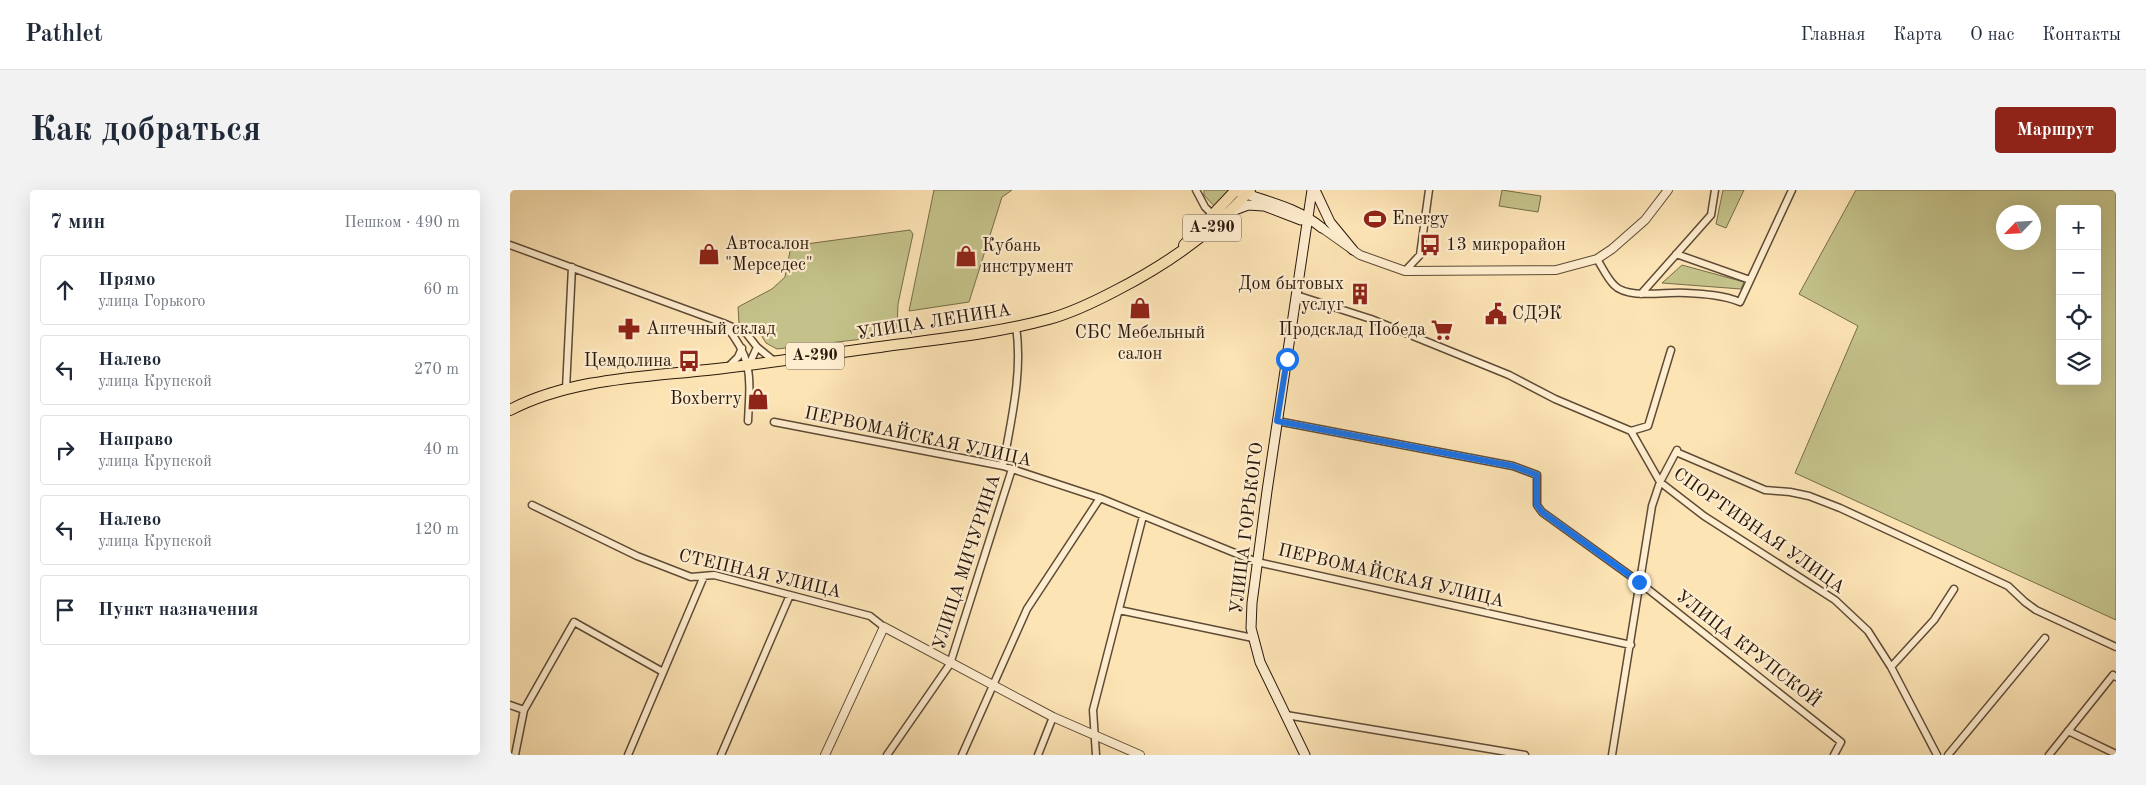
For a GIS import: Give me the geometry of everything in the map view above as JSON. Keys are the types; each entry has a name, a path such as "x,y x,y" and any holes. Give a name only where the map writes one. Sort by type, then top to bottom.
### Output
{"highway":[{"name":"А-290","path":"1174,257 1214,215 1243,191"},
{"name":"А-290","path":"1174,257 1194,244 1232,211 1243,191"},
{"name":"УЛИЦА ЛЕНИНА","path":"510,410 540,396 605,382 749,366 968,335 1016,326 1050,318 1087,304 1141,277 1174,257"}],"main road":[{"path":"1308,220 1314,190"},
{"path":"1314,190 1330,222 1353,250"},
{"path":"1243,191 1253,201 1263,206 1308,220"},
{"path":"1243,191 1322,228"},
{"path":"1232,211 1248,205 1263,206"},
{"name":"УЛИЦА ГОРЬКОГО","path":"1304,755 1260,662 1253,638 1252,603 1277,421 1308,220"}],"street":[{"path":"1196,190 1204,206 1214,215"},
{"path":"1405,271 1420,255 1429,190"},
{"path":"1322,228 1371,260 1405,271 1556,270 1597,259 1645,220 1668,190"},
{"path":"1641,294 1711,215 1715,190"},
{"path":"1597,259 1614,286 1624,291 1641,294 1685,292 1728,297 1740,302 1792,190"},
{"path":"510,245 746,333 757,347 774,361"},
{"path":"1676,254 1750,280"},
{"path":"566,389 572,267"},
{"path":"1296,295 1371,319 1509,375 1555,399 1631,431 1648,426 1671,350"},
{"path":"723,323 742,348 749,366 748,421"},
{"name":"УЛИЦА МИЧУРИНА","path":"1003,466 1018,372 1019,342 1016,326"},
{"path":"749,366 757,347"},
{"path":"727,368 738,357 742,348"},
{"name":"УЛИЦА КРУПСКОЙ","path":"1277,421 1513,466 1537,475 1537,505 1542,512 1639,582 1841,742 1834,755"},
{"name":"ПЕРВОМАЙСКАЯ УЛИЦА","path":"774,422 1003,466 1100,498 1257,562 1631,644"},
{"name":"СПОРТИВНАЯ УЛИЦА","path":"1631,431 1660,482 1704,516 1835,600 1868,631 1891,667 1937,755"},
{"path":"1612,755 1652,506 1660,482 1677,451 1765,490 1808,496 1840,508 2008,586 2036,610 2116,647"},
{"name":"УЛИЦА МИЧУРИНА","path":"887,755 950,664 1012,470"},
{"path":"962,755 1027,609 1100,498"},
{"name":"СТЕПНАЯ УЛИЦА","path":"532,505 637,556 691,578 714,576 870,616 884,628 950,664 1053,717 1140,755"},
{"path":"1096,755 1093,710 1143,516"},
{"path":"628,755 704,576"},
{"path":"1891,667 1934,620 1954,589"},
{"path":"721,755 790,595"},
{"path":"1119,610 1253,638"},
{"path":"515,755 524,710 574,622 663,672"},
{"path":"825,755 884,628"},
{"path":"1948,755 2045,638"},
{"path":"2049,755 2114,676"},
{"path":"510,705 524,710"},
{"path":"1286,715 1525,755"},
{"path":"1038,755 1053,717"},
{"path":"2068,731 2116,754"}],"shaded area":[{"path":"934,190 1012,190 1002,197 969,302 909,311"},
{"path":"1204,190 1230,190 1214,206 1204,195"},
{"path":"1502,190 1541,196 1538,212 1499,206"},
{"path":"1723,190 1744,190 1726,228 1716,224"},
{"path":"1856,190 2116,190 2116,620 1795,473 1858,326 1799,294"},
{"path":"910,230 913,234 898,304 897,328 889,336 777,349 766,343 758,330 739,323 738,307 772,289 785,277 791,246"},
{"path":"1682,265 1744,282 1741,289 1662,283"}],"place":[{"name":"Energy","path":"1375,219"},
{"name":"13 микрорайон","path":"1430,245"},
{"name":"Автосалон \"Мерседес\"","path":"709,254"},
{"name":"Кубань инструмент","path":"966,256"},
{"name":"Дом бытовых услуг","path":"1360,294"},
{"name":"СБС Мебельный салон","path":"1140,308"},
{"name":"СДЭК","path":"1496,314"},
{"name":"Аптечный склад","path":"629,329"},
{"name":"Продсклад Победа","path":"1442,330"},
{"name":"Цемдолина","path":"689,361"},
{"name":"Boxberry","path":"758,399"}],"route":[{"path":"1287,359 1277,421 1513,466 1537,475 1536,498 1537,505 1542,512 1639,582"}]}
